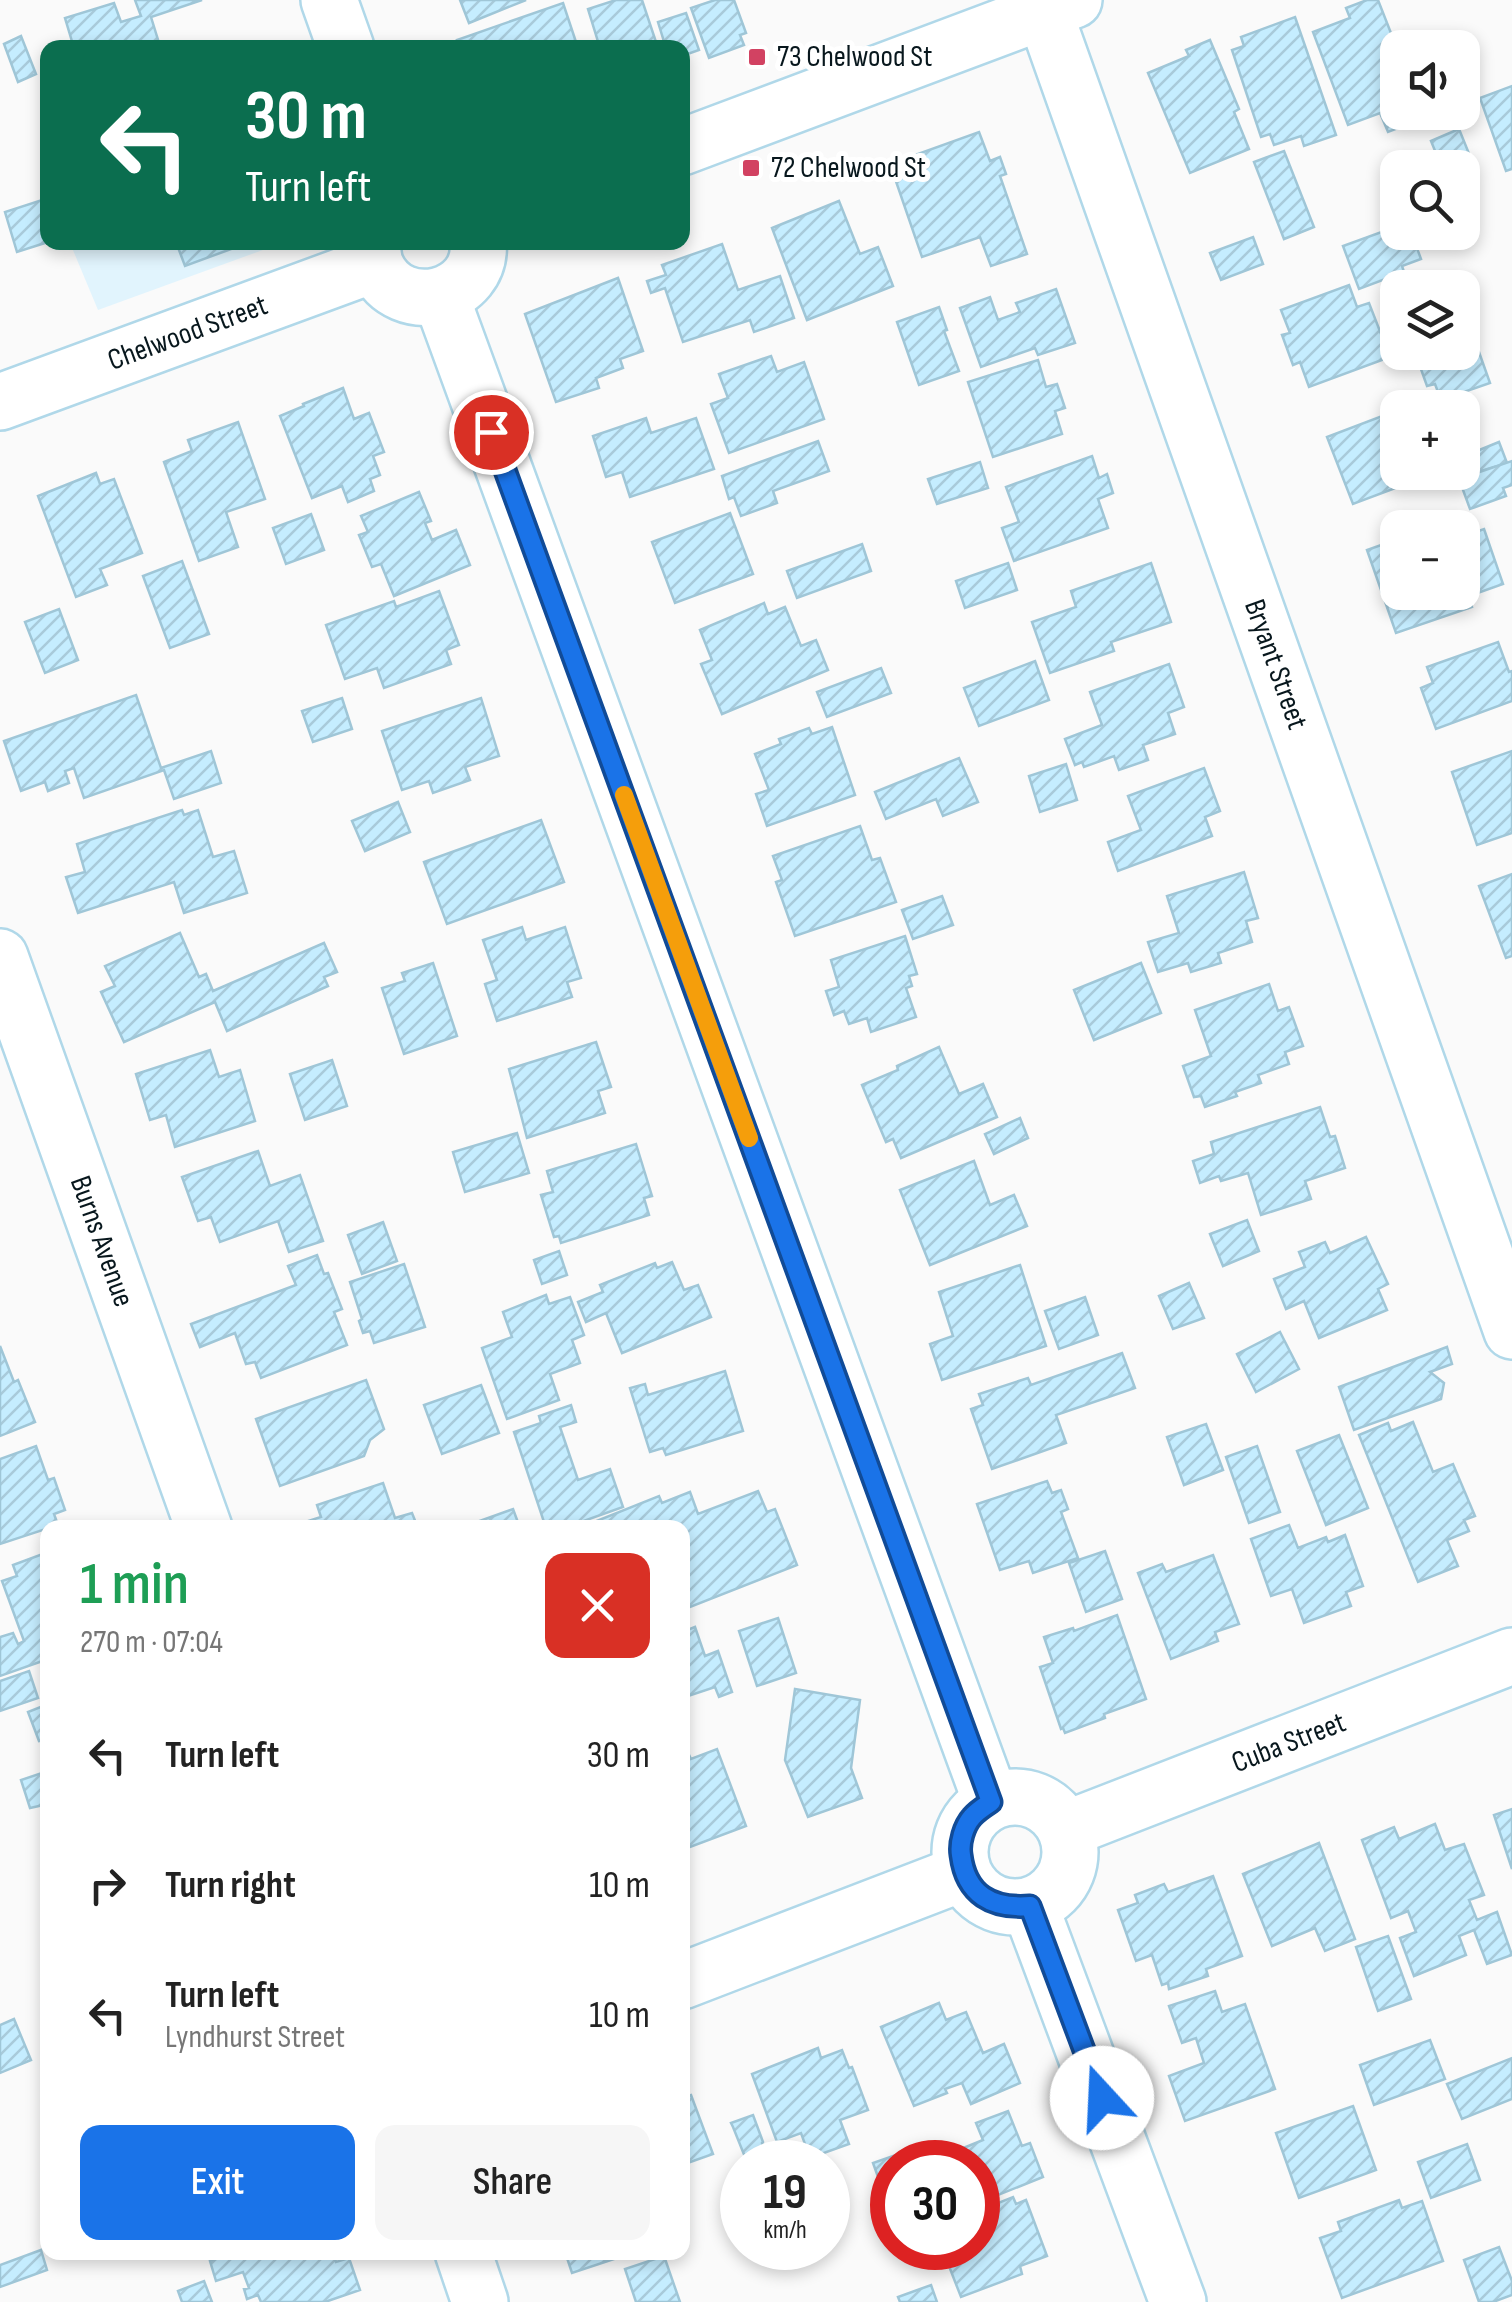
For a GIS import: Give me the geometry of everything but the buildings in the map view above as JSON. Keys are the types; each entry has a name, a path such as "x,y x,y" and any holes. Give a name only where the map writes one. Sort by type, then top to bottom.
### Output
{"street":[{"path":"329,0 343,40"},
{"path":"690,144 1052,4"},
{"name":"Bryant Street","path":"1052,4 1512,1331"},
{"path":"374,253 390,286 415,298 442,296 466,280 479,250"},
{"name":"Chelwood Street","path":"0,402 374,253"},
{"path":"442,296 991,1802"},
{"name":"Burns Avenue","path":"0,957 201,1520"},
{"name":"Cuba Street","path":"1066,1829 1512,1656"},
{"path":"1012,1796 1034,1800 1053,1811 1066,1829 1071,1860 1058,1889 1030,1906 1010,1908 991,1902 974,1890 963,1872 960,1845 970,1819 991,1802 1012,1796"},
{"path":"690,1979 963,1872"},
{"path":"1030,1906 1178,2302"},
{"path":"466,2260 480,2302"}],"shaded area":[{"path":"73,250 263,250 98,310"}],"slow traffic":[{"path":"624,795 749,1138"}],"place":[{"name":"73 Chelwood St","path":"757,57"},
{"name":"72 Chelwood St","path":"751,168"}],"route":[{"path":"491,432 991,1802 970,1819 960,1845 963,1872 974,1890 991,1902 1010,1908 1030,1906 1102,2098"}]}
